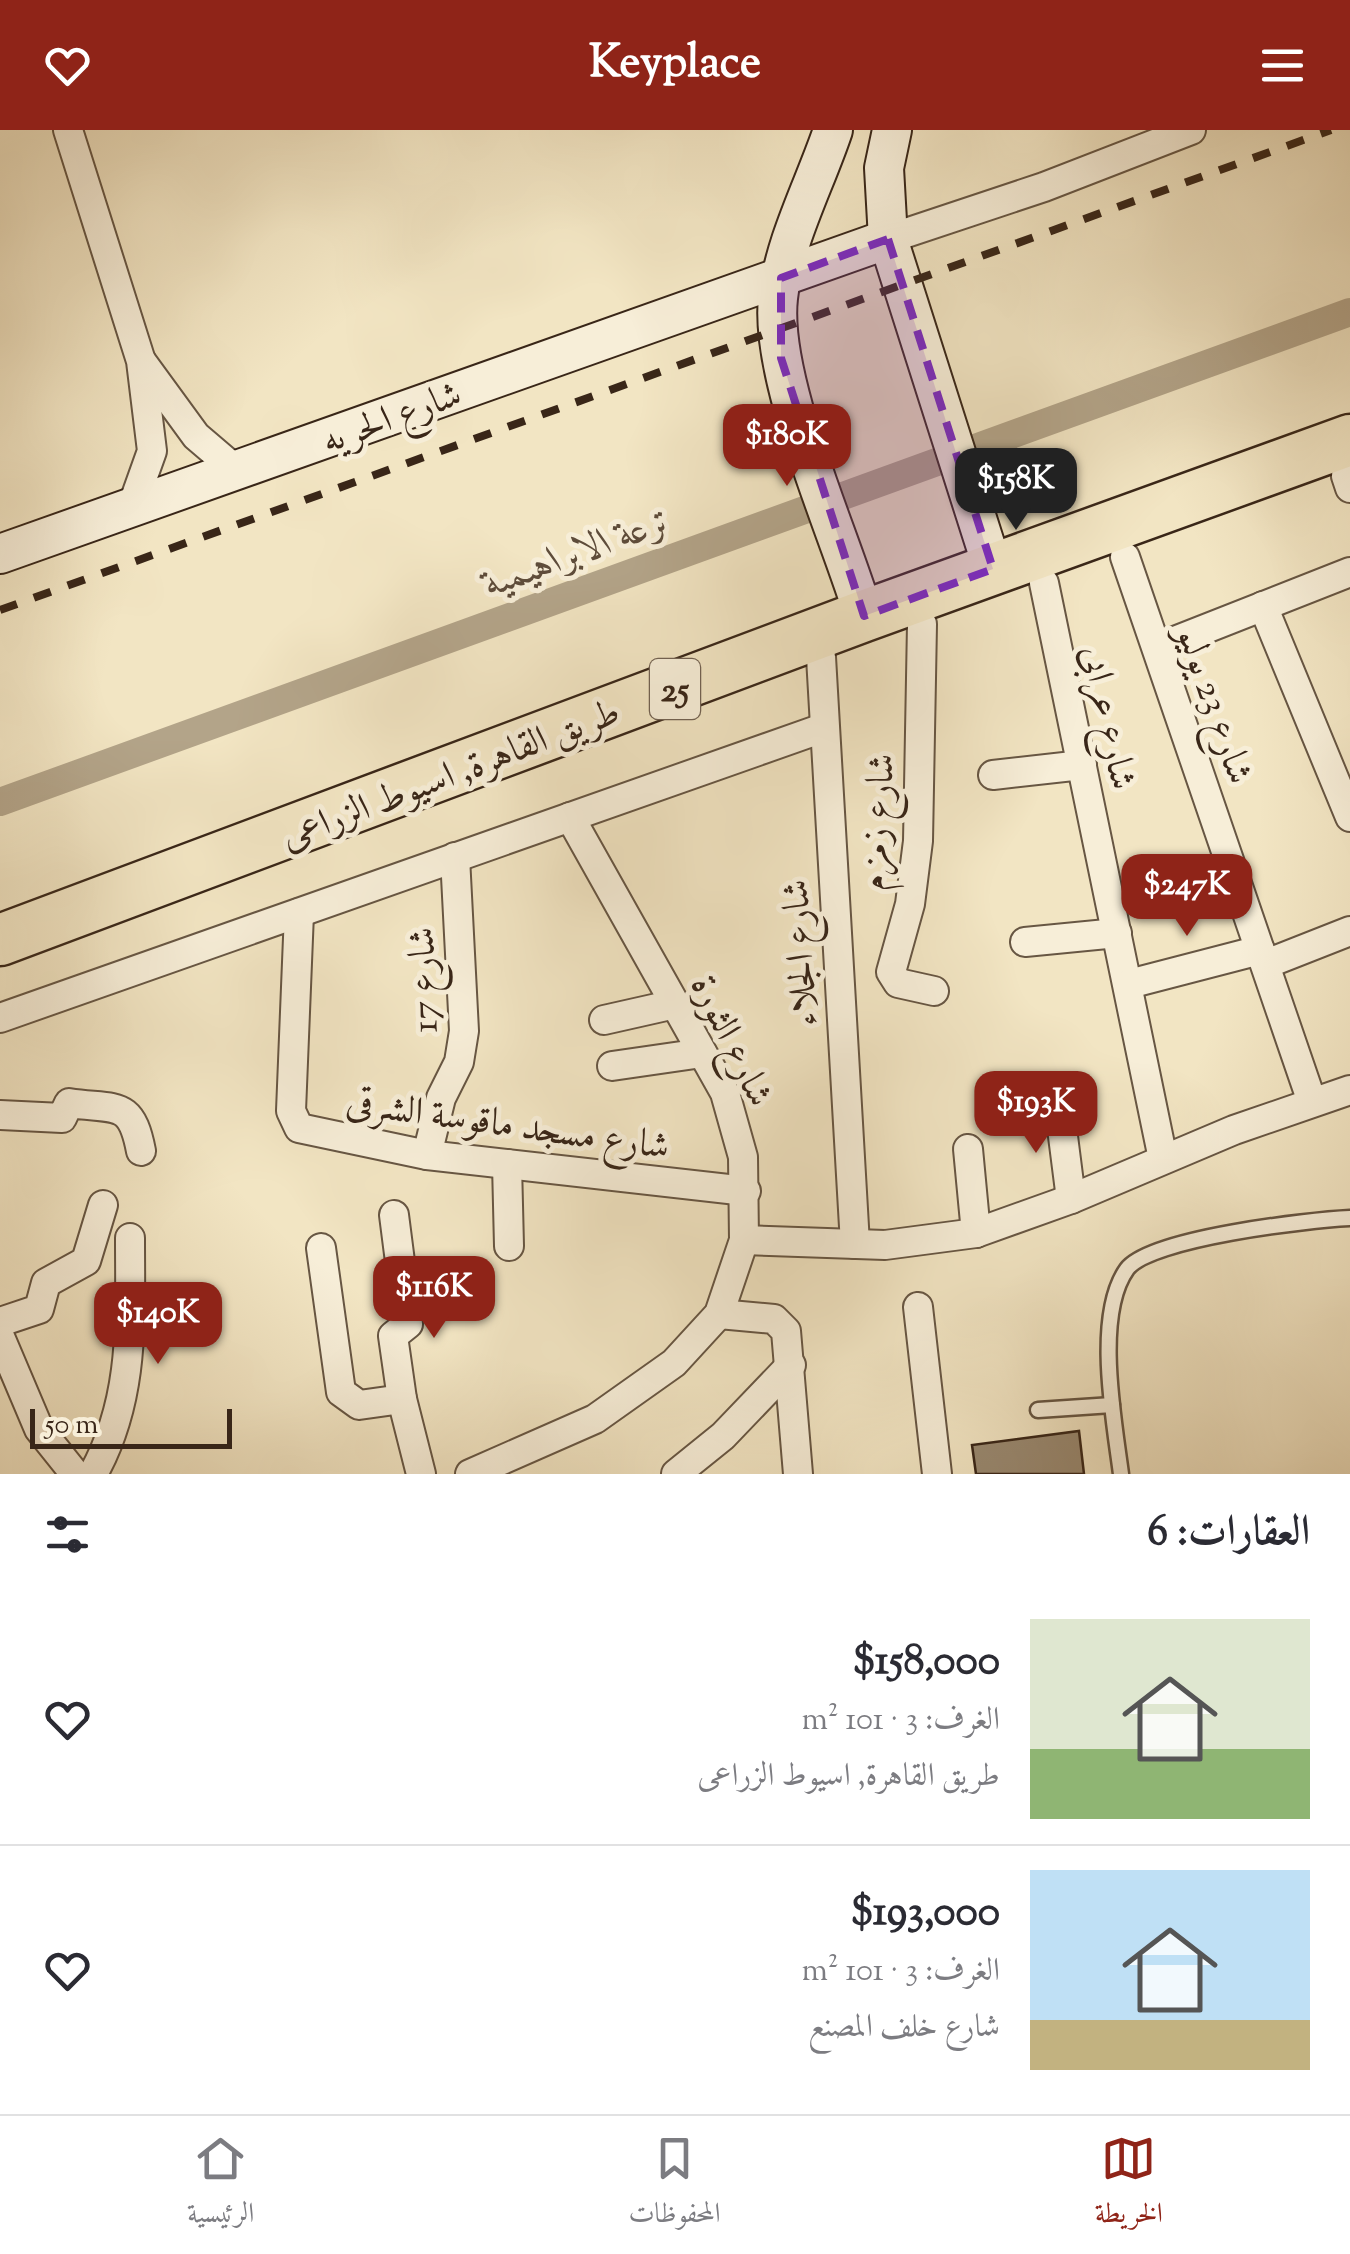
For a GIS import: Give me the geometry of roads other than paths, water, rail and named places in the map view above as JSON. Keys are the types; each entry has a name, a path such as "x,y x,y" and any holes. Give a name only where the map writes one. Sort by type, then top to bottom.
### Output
{"highway":[{"name":"طريق القاهرة, اسيوط الزراعى","path":"0,940 857,593 993,569 1349,470"},
{"name":"طريق القاهرة, اسيوط الزراعى","path":"0,971 330,850 821,656 1125,557 1349,470"}],"main road":[{"path":"833,130 781,278 777,329 788,386 857,593"},
{"path":"892,130 884,168 888,239 993,569"},
{"name":"شارع الحريه","path":"0,554 888,239"}],"street":[{"path":"68,130 141,361 152,451 132,507"},
{"path":"888,239 1044,187 1191,130"},
{"path":"141,361 196,436 237,471"},
{"name":"شارع 23 يوليو","path":"1125,557 1312,1102"},
{"path":"1157,648 1350,572"},
{"name":"شارع عرابى","path":"1044,583 1163,1160"},
{"path":"1264,606 1350,817"},
{"name":"شارع زمزم","path":"922,624 917,857 910,904 891,972 898,982 934,992"},
{"name":"شارع الجلاء","path":"821,656 855,1244"},
{"path":"0,1018 823,728"},
{"path":"994,774 1082,765"},
{"name":"شارع الثورة","path":"470,1474 595,1419 674,1363 719,1314 744,1240 746,1191 736,1123 702,1052 570,817"},
{"name":"شارع 17","path":"428,1155 438,1108 459,1062 464,1030 455,858"},
{"name":"شارع مسجد ماقوسة الشرقى","path":"299,912 291,1111 295,1123 312,1134 428,1155 746,1191"},
{"path":"1129,984 1263,957 1350,931"},
{"path":"1025,942 1117,933"},
{"path":"604,1020 675,1004"},
{"path":"612,1066 702,1052"},
{"path":"744,1240 916,1244 976,1232 1350,1090"},
{"path":"0,1116 62,1118 69,1103 124,1111 135,1122 140,1151"},
{"path":"1059,1105 1071,1199"},
{"path":"968,1149 976,1232"},
{"path":"508,1164 509,1246"},
{"path":"0,1322 40,1309 46,1283 86,1262 103,1206"},
{"path":"394,1215 408,1324 393,1336 402,1399 422,1474"},
{"path":"93,1474 118,1418 130,1366 130,1238"},
{"path":"321,1248 341,1392 359,1405 402,1399"},
{"path":"918,1307 937,1474"},
{"path":"719,1314 781,1324 791,1365 798,1474"},
{"path":"0,1337 38,1430 74,1474"},
{"path":"683,1472 758,1402 791,1365"}],"lane":[{"path":"1122,1474 1112,1405 1114,1299 1128,1268 1139,1258 1267,1225 1350,1218"},
{"path":"1038,1410 1112,1405"}],"waterway":[{"name":"ترعة الابراهيمية","path":"0,802 1350,312"}],"railway":[{"path":"0,610 1331,130"}]}
